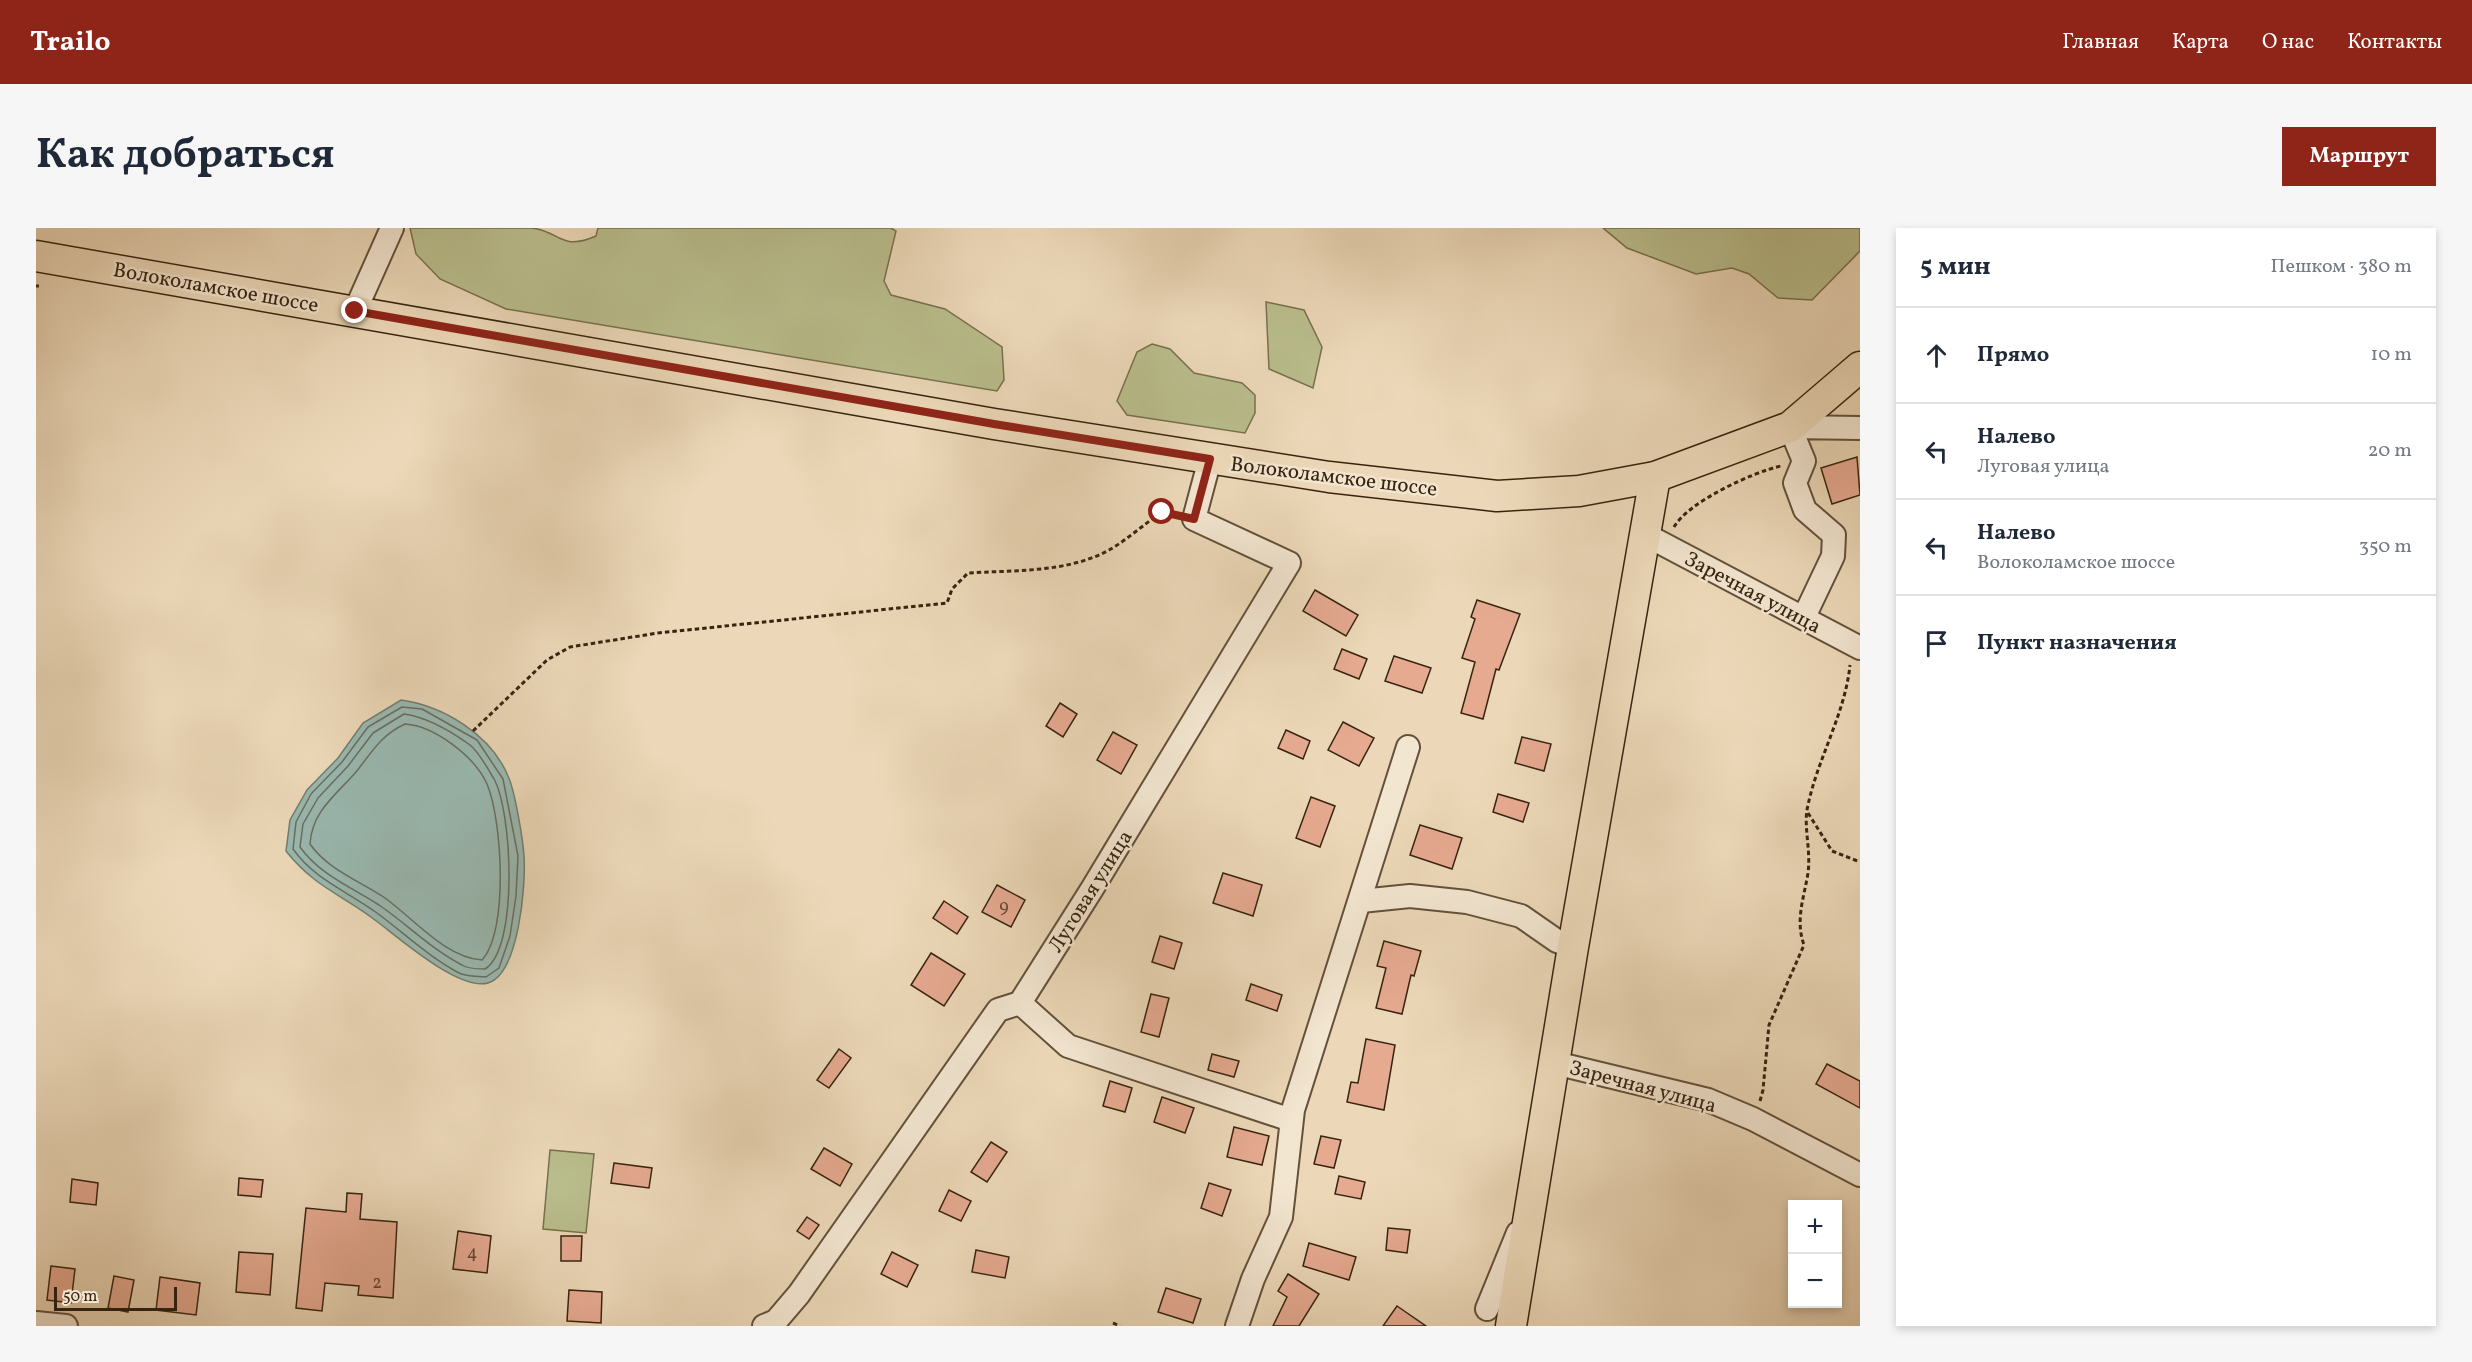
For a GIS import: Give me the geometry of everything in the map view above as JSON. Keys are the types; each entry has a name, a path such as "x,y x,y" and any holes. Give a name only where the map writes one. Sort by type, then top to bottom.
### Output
{"main road":[{"name":"Волоколамское шоссе","path":"36,256 994,424 1329,477 1497,496 1580,491 1655,477 1790,427 1860,367"},
{"path":"1509,1326 1573,947 1655,540 1655,477"}],"street":[{"path":"355,311 392,228"},
{"path":"1804,616 1833,555 1834,536 1805,510 1796,483 1804,461 1790,427 1860,428"},
{"path":"1194,519 1210,459"},
{"name":"Луговая улица","path":"1020,1003 1092,889 1289,563 1194,519"},
{"name":"Заречная улица","path":"1655,540 1804,616 1854,645"},
{"path":"1237,1326 1253,1279 1281,1217 1291,1120 1408,747"},
{"path":"1361,902 1410,896 1467,902 1521,916 1557,940 1573,947"},
{"path":"764,1326 776,1321 799,1294 998,1010 1020,1003 1068,1046 1291,1120"},
{"name":"Заречная улица","path":"1555,1063 1708,1100 1753,1119 1860,1174"},
{"path":"1482,1318 1533,1194"},
{"path":"1482,1318 1501,1310 1509,1326"},
{"path":"36,1323 66,1326"}],"path":[{"path":"1655,540 1714,494 1771,468 1804,461"},
{"path":"473,731 547,660 570,647 658,633 947,603 952,589 968,573 1056,567 1088,559 1111,549 1162,512 1194,519"},
{"path":"1753,1119 1763,1090 1769,1025 1804,945 1799,933 1801,902 1810,850 1807,811 1845,691 1854,645"},
{"path":"1807,811 1832,851 1860,862"},
{"path":"1113,1323 1120,1326"}],"green space":[{"path":"410,228 531,228 575,242 596,236 598,228 891,228 896,231 884,281 891,295 945,309 1002,347 1004,380 997,391 506,309 440,279 416,254"},
{"path":"1603,228 1860,228 1860,251 1812,300 1778,298 1749,274 1732,268 1696,274 1627,248"},
{"path":"1266,302 1304,310 1322,347 1313,388 1269,369"},
{"path":"1152,344 1170,349 1194,373 1242,383 1255,395 1255,413 1245,433 1127,415 1117,401 1137,352"},
{"path":"550,1150 594,1154 586,1233 543,1229"}],"water":[{"path":"401,700 433,709 464,725 490,748 500,761 511,783 524,856 522,906 514,946 507,963 499,976 488,983 476,983 462,979 431,962 319,883 286,851 290,820 307,790 338,758 363,723"}],"building":[{"path":"1857,457 1860,495 1832,504 1821,468"},
{"path":"1315,590 1358,615 1346,636 1303,611"},
{"path":"1477,600 1520,614 1499,670 1496,669 1483,719 1461,713 1475,662 1462,658 1475,619 1471,617"},
{"path":"1342,649 1367,659 1359,679 1334,669"},
{"path":"1394,656 1431,668 1422,693 1385,681"},
{"path":"1060,703 1077,714 1063,737 1046,726"},
{"path":"1343,722 1374,738 1359,766 1328,750"},
{"path":"1286,730 1310,741 1303,759 1278,748"},
{"path":"1113,732 1137,745 1121,774 1097,760"},
{"path":"1522,737 1551,744 1544,771 1515,763"},
{"path":"1498,794 1529,803 1523,822 1493,812"},
{"path":"1311,797 1335,806 1320,847 1296,838"},
{"path":"1420,825 1462,838 1452,869 1410,855"},
{"path":"1223,873 1262,885 1253,916 1213,903"},
{"path":"997,885 1025,900 1011,927 982,912"},
{"path":"944,901 968,917 957,934 933,918"},
{"path":"1160,936 1182,943 1174,969 1152,962"},
{"path":"1384,941 1421,951 1414,976 1411,975 1402,1014 1376,1008 1386,968 1377,966"},
{"path":"931,953 965,974 944,1006 911,985"},
{"path":"1251,984 1282,995 1277,1011 1246,1000"},
{"path":"1151,994 1169,998 1159,1037 1141,1032"},
{"path":"1366,1039 1395,1045 1384,1110 1347,1102 1351,1082 1358,1083"},
{"path":"839,1049 851,1058 829,1088 817,1080"},
{"path":"1212,1054 1239,1061 1234,1077 1208,1070"},
{"path":"1827,1064 1860,1081 1860,1108 1816,1084"},
{"path":"1110,1081 1132,1088 1125,1112 1103,1106"},
{"path":"1162,1097 1194,1108 1185,1133 1154,1122"},
{"path":"1234,1127 1269,1136 1262,1165 1227,1157"},
{"path":"1321,1136 1341,1140 1334,1168 1314,1164"},
{"path":"991,1142 1007,1152 987,1182 971,1172"},
{"path":"824,1148 852,1164 840,1186 811,1169"},
{"path":"614,1163 652,1168 649,1188 611,1183"},
{"path":"1339,1176 1365,1182 1361,1199 1335,1194"},
{"path":"239,1178 263,1180 261,1197 238,1195"},
{"path":"72,1179 98,1183 96,1205 70,1202"},
{"path":"1209,1183 1231,1190 1222,1216 1201,1208"},
{"path":"949,1190 971,1201 961,1221 939,1211"},
{"path":"347,1193 362,1194 360,1219 397,1222 393,1298 358,1295 359,1286 325,1283 322,1311 296,1308 306,1208 346,1212"},
{"path":"807,1217 819,1225 809,1239 797,1231"},
{"path":"1388,1228 1410,1230 1407,1253 1386,1250"},
{"path":"458,1231 491,1236 487,1273 453,1269"},
{"path":"561,1236 582,1236 581,1261 561,1261"},
{"path":"1309,1243 1356,1257 1349,1280 1303,1266"},
{"path":"976,1250 1009,1257 1005,1278 972,1272"},
{"path":"239,1252 273,1254 270,1295 236,1292"},
{"path":"892,1252 918,1265 907,1287 881,1274"},
{"path":"51,1266 75,1269 71,1303 47,1300"},
{"path":"1288,1274 1319,1294 1299,1326 1273,1326 1287,1297 1278,1291"},
{"path":"114,1276 134,1280 128,1312 108,1308"},
{"path":"160,1277 200,1283 196,1315 156,1310"},
{"path":"1166,1288 1201,1299 1193,1323 1158,1312"},
{"path":"569,1290 602,1292 601,1323 567,1321"},
{"path":"1397,1306 1426,1326 1383,1326"}],"route":[{"path":"355,311 994,424 1210,459 1194,519 1162,512"}]}
